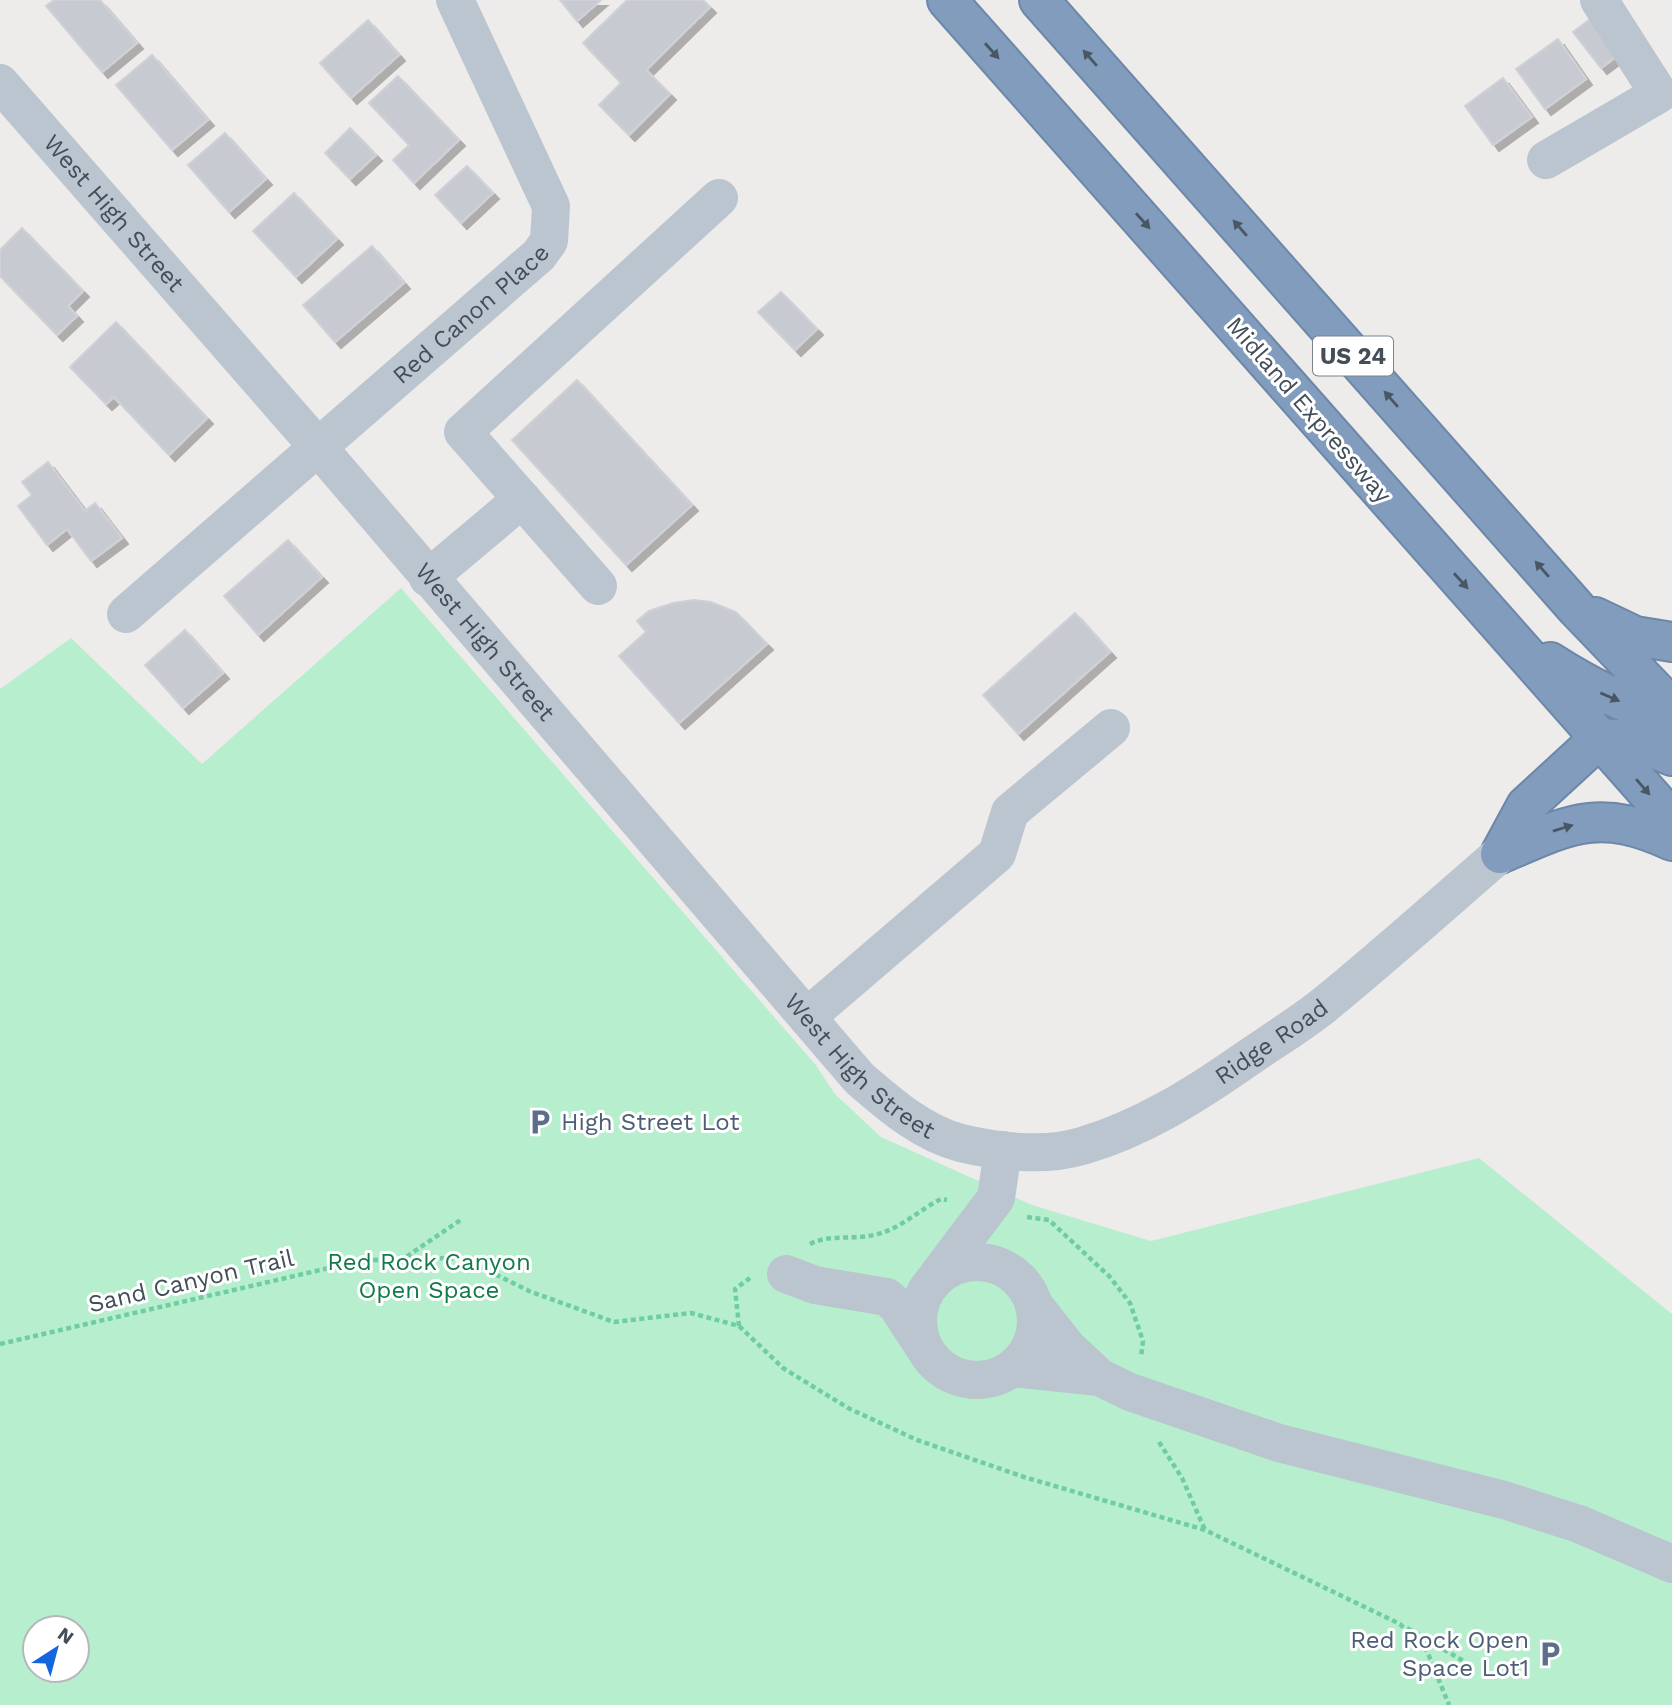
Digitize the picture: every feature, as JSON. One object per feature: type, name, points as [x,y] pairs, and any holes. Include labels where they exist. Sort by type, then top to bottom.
[{"type":"highway","name":"Midland Expressway","points":[[947,0],[1672,820]]},
{"type":"highway","name":"US 24","points":[[1038,0],[1577,609],[1672,708]]},
{"type":"highway","points":[[1577,609],[1635,636],[1672,642]]},
{"type":"highway","points":[[1510,635],[1591,688],[1642,709],[1672,717]]},
{"type":"highway","points":[[1500,854],[1526,806],[1600,738],[1632,740],[1672,756]]},
{"type":"highway","points":[[1500,854],[1563,827],[1607,820],[1652,831],[1672,841]]},
{"type":"street","name":"Red Canon Place","points":[[126,614],[539,255],[549,241],[551,206],[455,0]]},
{"type":"street","points":[[1546,160],[1659,94],[1599,0]]},
{"type":"street","name":"West High Street","points":[[0,83],[317,446],[859,1078],[892,1107],[926,1129],[959,1143],[1003,1150]]},
{"type":"street","points":[[598,586],[463,432],[719,198]]},
{"type":"street","points":[[428,578],[522,499]]},
{"type":"street","points":[[807,1017],[998,854],[1010,812],[1111,728]]},
{"type":"street","name":"Ridge Road","points":[[1003,1150],[1042,1152],[1080,1147],[1119,1132],[1194,1095],[1321,1007],[1500,854]]},
{"type":"street","points":[[1003,1150],[996,1198],[1012,1273]]},
{"type":"street","points":[[926,1352],[918,1328],[920,1303],[931,1284],[996,1198]]},
{"type":"street","points":[[1034,1305],[1034,1338],[1027,1353],[1013,1368],[990,1379],[958,1377],[937,1364],[926,1352],[897,1306],[887,1297],[815,1285],[786,1274],[826,1270],[931,1284],[962,1263],[979,1261],[1000,1266],[1012,1273],[1027,1288],[1034,1305],[1068,1348],[1099,1377],[1130,1392],[1279,1443],[1504,1500],[1579,1524],[1672,1564]]},
{"type":"street","points":[[1013,1368],[1099,1377]]},
{"type":"path","name":"Sand Canyon Trail","points":[[0,1344],[355,1262],[406,1257],[463,1219]]},
{"type":"path","points":[[406,1257],[465,1259],[529,1291],[614,1322],[691,1313],[739,1326],[783,1368],[848,1408],[917,1440],[1024,1477],[1205,1530],[1400,1624],[1472,1666]]},
{"type":"path","points":[[1400,1624],[1427,1651],[1449,1705]]},
{"type":"green space","name":"Red Rock Canyon Open Space","points":[[401,588],[815,1064],[835,1094],[881,1137],[1032,1205],[1151,1241],[1479,1158],[1672,1314],[1672,1705],[0,1705],[0,689],[71,638],[202,764]]},
{"type":"building","points":[[54,0],[100,0],[137,43],[102,72],[46,6]]},
{"type":"building","points":[[560,0],[601,0],[577,21]]},
{"type":"building","points":[[627,0],[703,0],[710,7],[646,70],[670,94],[629,135],[599,105],[621,83],[583,43]]},
{"type":"building","points":[[1605,8],[1633,44],[1601,68],[1573,32]]},
{"type":"building","points":[[368,20],[399,55],[351,98],[320,63]]},
{"type":"building","points":[[1558,39],[1586,79],[1545,109],[1516,69]]},
{"type":"building","points":[[152,55],[208,120],[172,150],[116,85]]},
{"type":"building","points":[[398,76],[459,140],[414,183],[393,160],[409,145],[369,103]]},
{"type":"building","points":[[1503,78],[1532,117],[1493,145],[1465,106]]},
{"type":"building","points":[[350,128],[376,155],[350,179],[325,153]]},
{"type":"building","points":[[225,133],[266,179],[229,212],[188,165]]},
{"type":"building","points":[[467,166],[493,193],[461,223],[435,195]]},
{"type":"building","points":[[294,193],[337,239],[296,277],[253,231]]},
{"type":"building","points":[[22,228],[83,291],[68,306],[77,316],[57,335],[0,276],[0,250]]},
{"type":"building","points":[[372,246],[404,283],[335,342],[303,305]]},
{"type":"building","points":[[781,292],[817,329],[795,350],[758,312]]},
{"type":"building","points":[[116,322],[207,418],[169,455],[114,397],[106,404],[70,367]]},
{"type":"building","points":[[577,380],[692,505],[626,565],[512,440]]},
{"type":"building","points":[[48,462],[85,511],[95,503],[122,538],[91,561],[67,529],[47,545],[18,506],[32,495],[22,482]]},
{"type":"building","points":[[288,540],[322,577],[258,635],[224,596]]},
{"type":"building","points":[[694,600],[711,602],[736,612],[767,644],[679,723],[619,656],[646,632],[637,621],[649,611]]},
{"type":"building","points":[[1075,613],[1110,652],[1018,734],[983,695]]},
{"type":"building","points":[[185,630],[223,673],[183,708],[145,665]]},
{"type":"place","name":"High Street Lot","points":[[540,1122]]},
{"type":"place","name":"Red Rock Open Space Lot1","points":[[1550,1654]]}]
